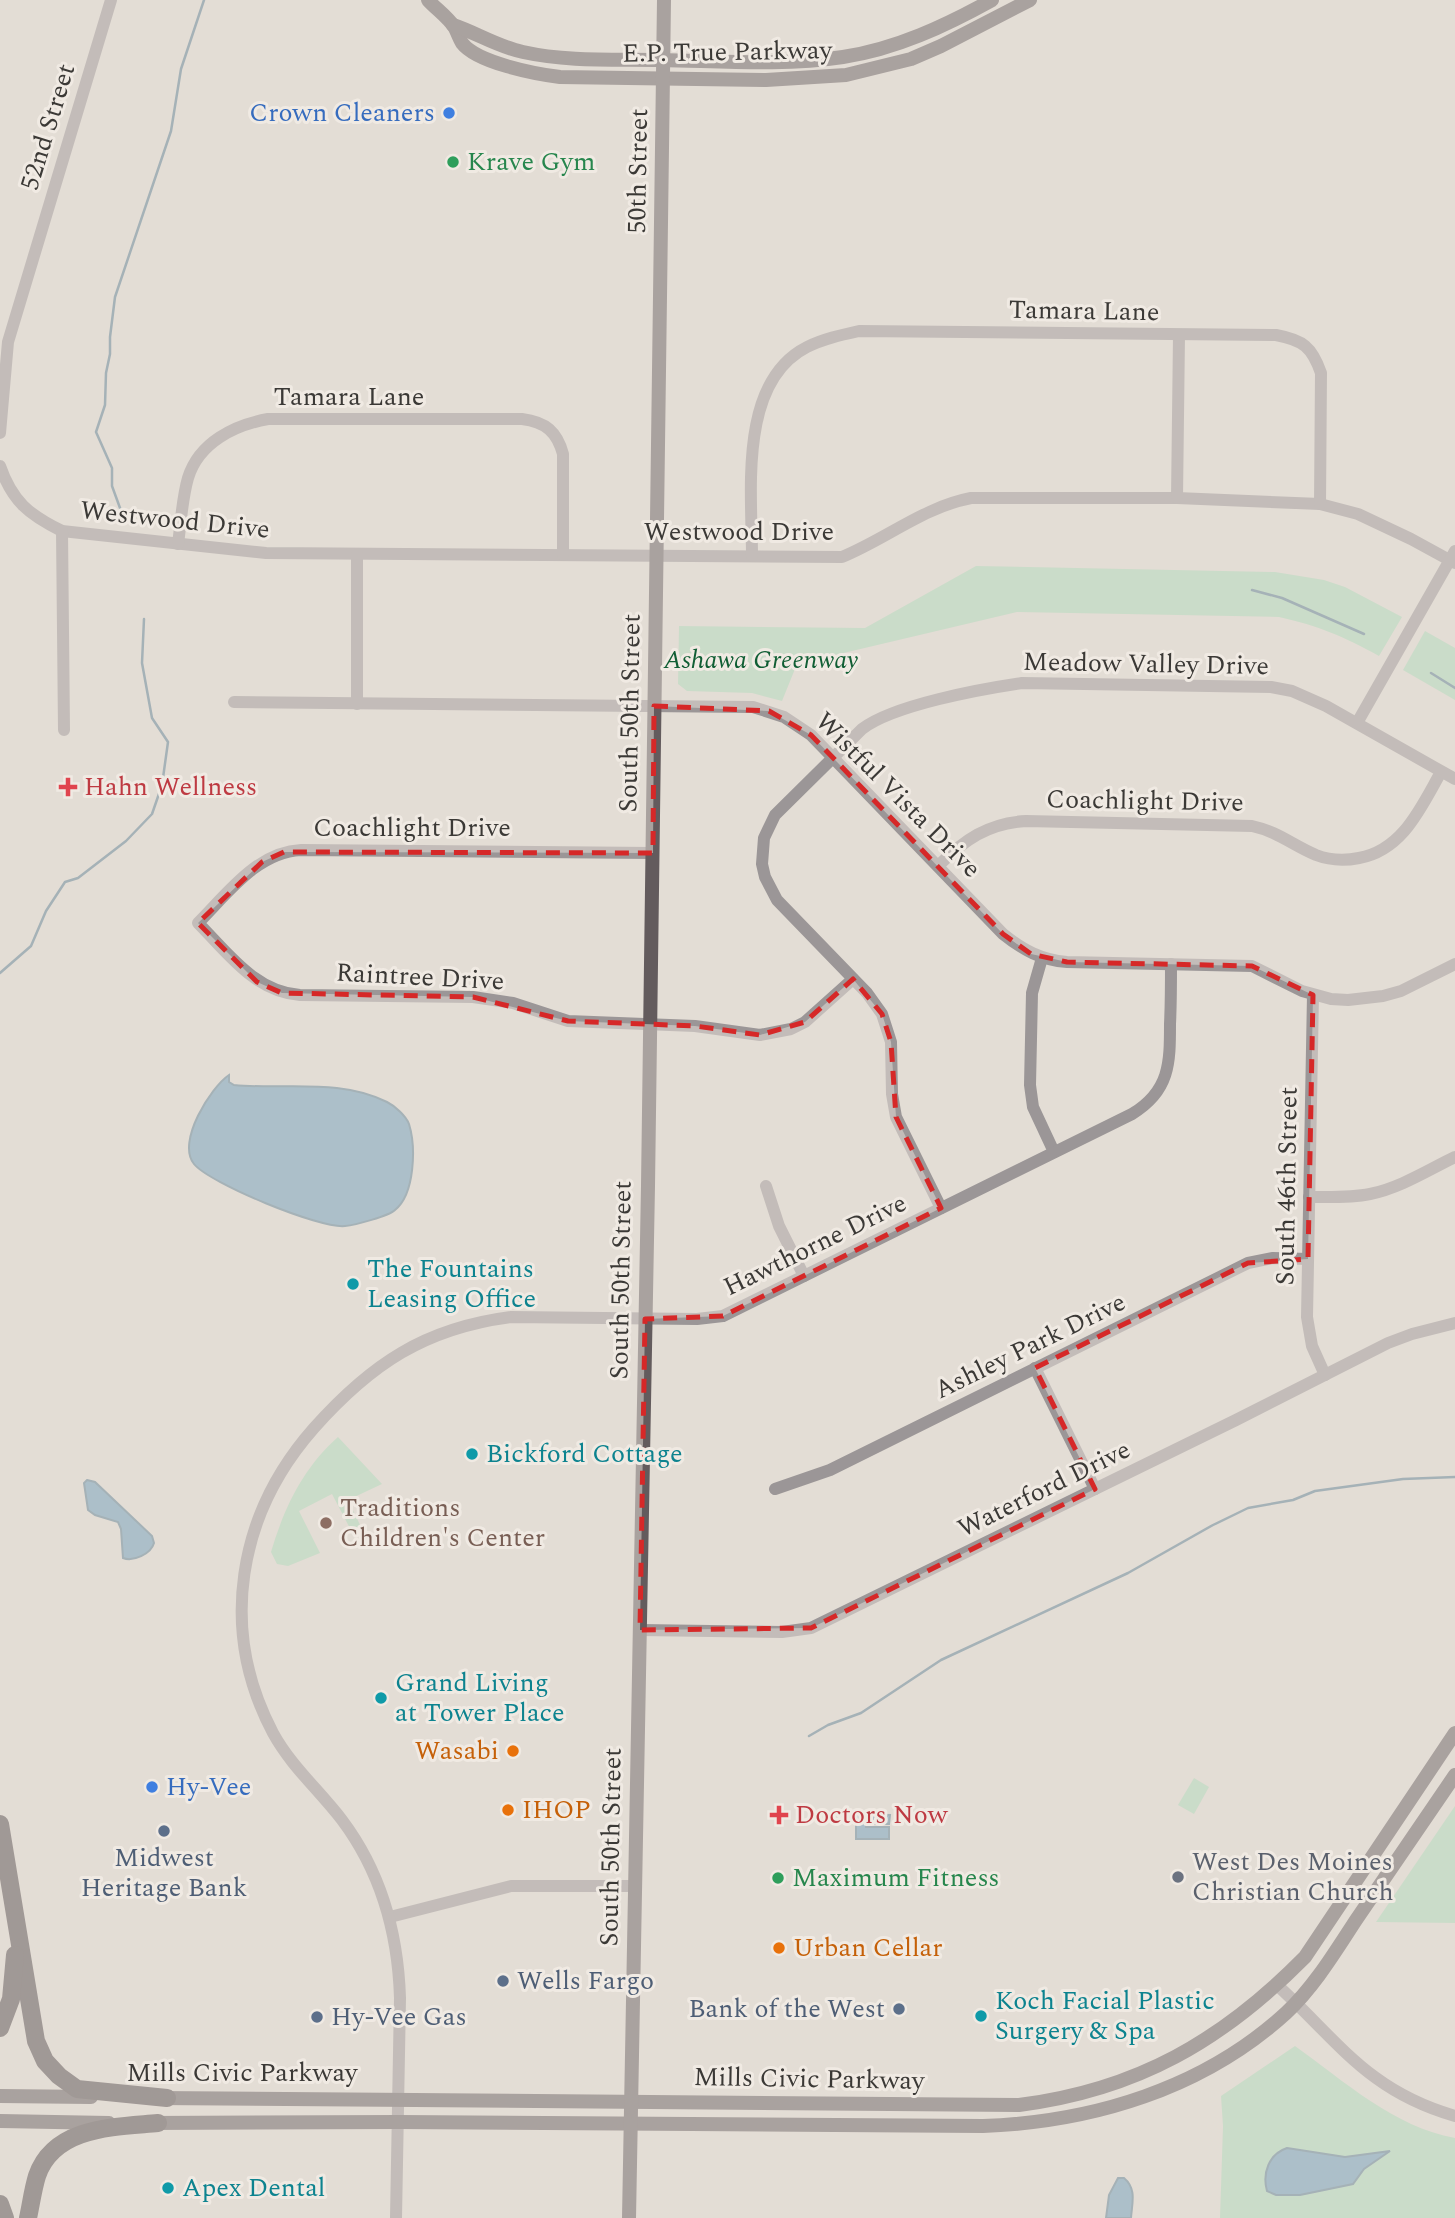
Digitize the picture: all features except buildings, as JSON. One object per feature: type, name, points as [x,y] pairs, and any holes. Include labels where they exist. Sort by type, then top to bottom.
[{"type":"highway","points":[[0,1824],[36,2041],[45,2061],[59,2076],[78,2089],[167,2098]]},
{"type":"highway","points":[[0,2028],[11,1999],[15,1958],[14,1916]]},
{"type":"highway","points":[[28,2218],[38,2174],[48,2156],[62,2144],[97,2128],[158,2123]]},
{"type":"highway","points":[[0,2204],[5,2218]]},
{"type":"main road","name":"E.P. True Parkway","points":[[428,0],[453,25],[463,44],[510,68],[560,77],[766,80],[846,75],[911,59],[971,33],[1030,0]]},
{"type":"main road","name":"50th Street","points":[[660,343],[664,0]]},
{"type":"main road","name":"E.P. True Parkway","points":[[453,25],[520,52],[547,57],[750,62],[811,60],[867,52],[928,32],[992,0]]},
{"type":"main road","name":"South 50th Street","points":[[629,2218],[660,343]]},
{"type":"main road","name":"Mills Civic Parkway","points":[[0,2096],[1019,2105],[1052,2101],[1104,2087],[1191,2050],[1242,2015],[1277,1985],[1305,1957],[1455,1733]]},
{"type":"main road","name":"Mills Civic Parkway","points":[[0,2121],[983,2126],[1015,2125],[1074,2117],[1142,2098],[1203,2070],[1261,2033],[1296,2002],[1319,1976],[1455,1775]]},
{"type":"street","name":"52nd Street","points":[[0,433],[8,342],[111,0]]},
{"type":"street","name":"Tamara Lane","points":[[752,556],[753,438],[758,411],[767,388],[781,368],[804,348],[828,338],[859,331],[1276,335],[1290,338],[1307,347],[1315,356],[1321,373],[1320,504]]},
{"type":"street","points":[[1177,498],[1179,335]]},
{"type":"street","name":"Tamara Lane","points":[[178,544],[189,477],[202,454],[223,434],[249,422],[268,419],[522,419],[536,421],[549,428],[559,440],[562,454],[563,555]]},
{"type":"street","name":"Westwood Drive","points":[[0,466],[10,490],[20,503],[41,521],[62,531],[266,554],[842,557],[925,514],[971,498],[1177,498],[1320,504],[1358,514],[1454,559]]},
{"type":"street","points":[[62,531],[64,730]]},
{"type":"street","points":[[357,555],[357,704]]},
{"type":"street","points":[[1357,723],[1454,559]]},
{"type":"street","name":"Meadow Valley Drive","points":[[942,1208],[896,1117],[888,1028],[874,1001],[777,900],[765,877],[762,864],[764,838],[775,815],[862,729],[884,715],[986,689],[1022,683],[1271,687],[1310,698],[1455,779]]},
{"type":"street","name":"Wistful Vista Drive","points":[[234,702],[736,705],[769,711],[798,725],[1003,934],[1018,946],[1042,958],[1067,962],[1252,966],[1313,995],[1348,1000],[1401,991],[1455,964]]},
{"type":"street","name":"Coachlight Drive","points":[[938,866],[969,838],[983,830],[1026,821],[1252,826],[1282,835],[1321,857],[1341,860],[1363,858],[1400,837],[1414,819],[1441,772]]},
{"type":"street","name":"Coachlight Drive","points":[[198,923],[261,862],[284,852],[653,853]]},
{"type":"street","name":"Raintree Drive","points":[[198,923],[257,982],[282,993],[473,997],[513,1003],[568,1021],[695,1026],[744,1034],[775,1034],[805,1022],[853,979]]},
{"type":"street","points":[[1042,958],[1032,993],[1030,1085],[1033,1107],[1054,1152]]},
{"type":"street","name":"Hawthorne Drive","points":[[396,2218],[399,1970],[390,1917],[381,1890],[358,1843],[295,1766],[274,1734],[254,1687],[243,1639],[243,1582],[246,1560],[256,1521],[286,1462],[339,1400],[373,1371],[398,1353],[438,1334],[462,1326],[511,1317],[696,1319],[723,1316],[1141,1108],[1160,1088],[1169,1064],[1171,964]]},
{"type":"street","name":"South 46th Street","points":[[1313,995],[1308,1331],[1325,1375]]},
{"type":"street","points":[[1309,1197],[1373,1194],[1455,1157]]},
{"type":"street","points":[[766,1186],[779,1226],[804,1276]]},
{"type":"street","name":"Ashley Park Drive","points":[[775,1489],[830,1470],[1248,1263],[1273,1258],[1308,1259]]},
{"type":"street","name":"Waterford Drive","points":[[640,1630],[782,1632],[811,1628],[1325,1375],[1412,1334],[1455,1323]]},
{"type":"street","points":[[1035,1368],[1095,1489]]},
{"type":"street","points":[[390,1917],[511,1886],[635,1886]]},
{"type":"street","points":[[1277,1985],[1339,2048],[1377,2080],[1402,2096],[1455,2116]]},
{"type":"highlighted area","points":[[654,706],[769,711],[811,735],[1003,934],[1031,954],[1067,962],[1252,966],[1313,995],[1308,1259],[1248,1263],[1035,1368],[1095,1489],[811,1628],[640,1630],[645,1319],[723,1316],[941,1208],[896,1117],[891,1042],[882,1014],[853,979],[805,1022],[760,1035],[695,1026],[568,1021],[473,997],[282,993],[257,982],[198,923],[262,862],[284,852],[653,853]]},
{"type":"green space","name":"Ashawa Greenway","points":[[976,566],[1275,572],[1324,580],[1345,587],[1402,617],[1379,656],[1330,632],[1279,617],[1017,612],[797,664],[782,701],[752,693],[687,691],[678,684],[679,626],[865,628]]},
{"type":"green space","points":[[1425,631],[1455,648],[1455,700],[1403,670]]},
{"type":"green space","points":[[338,1437],[382,1484],[348,1500],[363,1531],[354,1536],[332,1494],[299,1511],[320,1553],[288,1566],[277,1564],[271,1552],[289,1504],[305,1475]]},
{"type":"green space","points":[[1194,1778],[1209,1787],[1194,1814],[1178,1805]]},
{"type":"green space","points":[[1455,1806],[1455,1923],[1376,1922]]},
{"type":"green space","points":[[1295,2046],[1390,2113],[1411,2124],[1455,2138],[1455,2218],[1220,2218],[1223,2126],[1221,2096]]},
{"type":"water","points":[[229,1075],[229,1082],[234,1085],[331,1087],[369,1095],[393,1106],[408,1121],[413,1145],[410,1182],[402,1203],[392,1212],[379,1217],[345,1226],[332,1225],[290,1213],[242,1193],[204,1172],[194,1164],[190,1154],[192,1129],[213,1091]]},
{"type":"water","points":[[87,1480],[95,1482],[152,1536],[154,1543],[146,1554],[136,1558],[123,1558],[118,1522],[88,1510],[84,1483]]},
{"type":"water","points":[[856,1814],[890,1815],[889,1824],[866,1824],[866,1827],[889,1827],[889,1839],[856,1839]]},
{"type":"water","points":[[1287,2148],[1345,2157],[1390,2151],[1364,2169],[1353,2184],[1300,2195],[1276,2195],[1267,2191],[1266,2171],[1271,2159]]},
{"type":"water","points":[[1118,2178],[1124,2178],[1131,2187],[1131,2218],[1106,2218],[1109,2195]]},
{"type":"waterway","points":[[120,508],[112,486],[112,468],[96,432],[105,405],[115,297],[171,131],[181,69],[204,0]]},
{"type":"waterway","points":[[1252,590],[1282,598],[1364,634]]},
{"type":"waterway","points":[[0,973],[31,946],[46,911],[65,882],[78,878],[126,841],[152,814],[162,785],[168,742],[152,718],[142,663],[144,619]]},
{"type":"waterway","points":[[1431,673],[1455,688]]},
{"type":"waterway","points":[[809,1736],[828,1725],[861,1713],[941,1660],[1128,1573],[1248,1508],[1293,1500],[1315,1491],[1403,1479],[1455,1477]]},
{"type":"place","name":"Crown Cleaners","points":[[449,113]]},
{"type":"place","name":"Krave Gym","points":[[453,162]]},
{"type":"place","name":"Hahn Wellness","points":[[68,787]]},
{"type":"place","name":"The Fountains Leasing Office","points":[[353,1284]]},
{"type":"place","name":"Bickford Cottage","points":[[472,1454]]},
{"type":"place","name":"Traditions Children's Center","points":[[326,1523]]},
{"type":"place","name":"Grand Living at Tower Place","points":[[381,1698]]},
{"type":"place","name":"Wasabi","points":[[513,1751]]},
{"type":"place","name":"Hy-Vee","points":[[152,1787]]},
{"type":"place","name":"IHOP","points":[[508,1810]]},
{"type":"place","name":"Doctors Now","points":[[779,1815]]},
{"type":"place","name":"Midwest Heritage Bank","points":[[164,1831]]},
{"type":"place","name":"West Des Moines Christian Church","points":[[1178,1877]]},
{"type":"place","name":"Maximum Fitness","points":[[778,1878]]},
{"type":"place","name":"Urban Cellar","points":[[779,1948]]},
{"type":"place","name":"Wells Fargo","points":[[503,1981]]},
{"type":"place","name":"Bank of the West","points":[[899,2009]]},
{"type":"place","name":"Koch Facial Plastic Surgery & Spa","points":[[981,2016]]},
{"type":"place","name":"Hy-Vee Gas","points":[[317,2017]]},
{"type":"place","name":"Apex Dental","points":[[168,2188]]}]
